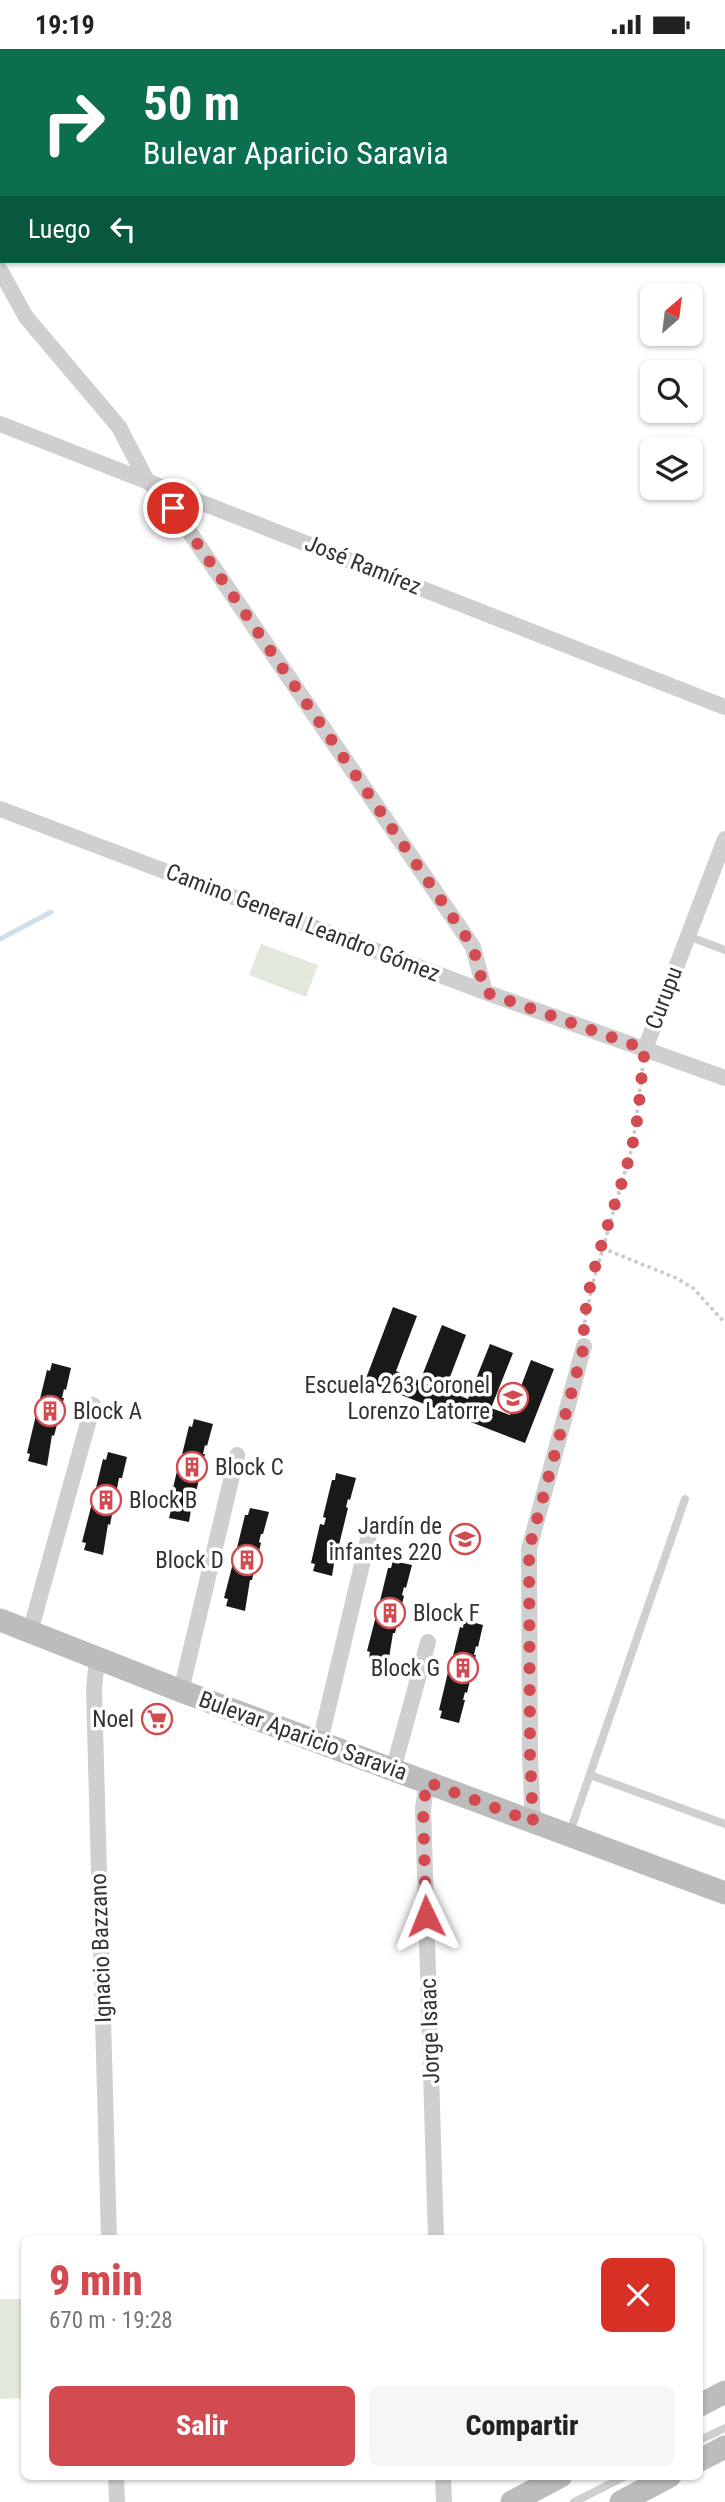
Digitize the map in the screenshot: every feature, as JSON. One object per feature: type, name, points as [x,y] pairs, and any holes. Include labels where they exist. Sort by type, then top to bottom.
[{"type":"street","points":[[0,270],[26,317],[119,427],[146,479],[173,508],[473,947],[485,992]]},
{"type":"street","name":"José Ramírez","points":[[0,424],[725,707]]},
{"type":"street","name":"Camino General Leandro Gómez","points":[[0,809],[485,992],[725,1078]]},
{"type":"street","name":"Curupu","points":[[645,1049],[725,839]]},
{"type":"street","points":[[533,1822],[529,1549],[584,1346]]},
{"type":"street","points":[[30,1632],[93,1405]]},
{"type":"street","points":[[181,1691],[237,1455]]},
{"type":"street","points":[[320,1742],[369,1535]]},
{"type":"street","name":"Bulevar Aparicio Saravia","points":[[0,1620],[181,1691],[725,1893]]},
{"type":"street","points":[[393,1770],[428,1642]]},
{"type":"street","name":"Ignacio Bazzano","points":[[97,1658],[94,1690],[109,2235]]},
{"type":"street","name":"Jorge Isaac","points":[[427,1782],[423,1808],[436,2235]]},
{"type":"street","points":[[703,2403],[725,2392]]},
{"type":"street","points":[[703,2458],[725,2447]]},
{"type":"street","points":[[116,2480],[117,2502]]},
{"type":"street","points":[[443,2480],[444,2502]]},
{"type":"street","points":[[512,2502],[553,2480]]},
{"type":"street","points":[[621,2502],[662,2480]]},
{"type":"lane","points":[[688,936],[725,950]]},
{"type":"lane","points":[[569,1835],[685,1499]]},
{"type":"lane","points":[[590,1775],[725,1824]]},
{"type":"lane","points":[[703,2439],[725,2428]]},
{"type":"lane","points":[[574,2502],[618,2480]]},
{"type":"path","name":"Curupu","points":[[584,1346],[583,1324],[633,1144],[645,1049]]},
{"type":"path","points":[[602,1248],[676,1278],[693,1288],[725,1323]]},
{"type":"shaded area","points":[[261,944],[318,965],[306,997],[249,975]]},
{"type":"shaded area","points":[[0,2299],[21,2299],[21,2398],[0,2399]]},
{"type":"building","points":[[393,1307],[417,1316],[396,1371],[420,1381],[442,1325],[466,1335],[445,1390],[468,1399],[490,1344],[513,1353],[491,1408],[510,1415],[531,1360],[554,1369],[525,1443],[365,1381]]},
{"type":"building","name":"Block A","points":[[52,1363],[71,1368],[54,1436],[52,1435],[47,1466],[28,1461],[30,1454],[27,1453],[36,1415],[39,1415],[41,1408],[38,1407],[47,1370],[50,1371]]},
{"type":"building","name":"Block C","points":[[194,1419],[213,1424],[207,1446],[205,1445],[189,1522],[169,1518],[171,1510],[168,1509],[177,1471],[181,1472],[183,1464],[180,1463],[189,1426],[192,1427]]},
{"type":"building","name":"Block B","points":[[108,1452],[127,1457],[122,1478],[119,1478],[103,1555],[84,1550],[86,1543],[82,1542],[92,1503],[95,1504],[97,1497],[94,1496],[103,1459],[106,1460]]},
{"type":"building","points":[[336,1473],[356,1478],[346,1507],[348,1508],[337,1545],[332,1576],[313,1571],[315,1564],[311,1563],[320,1524],[324,1525],[326,1518],[323,1517]]},
{"type":"building","name":"Block D","points":[[250,1508],[269,1512],[259,1542],[261,1543],[250,1580],[245,1611],[226,1606],[228,1599],[224,1598],[234,1559],[237,1560],[239,1552],[236,1552],[245,1515],[248,1515]]},
{"type":"building","name":"Block F","points":[[393,1561],[412,1565],[402,1595],[404,1596],[393,1633],[388,1664],[369,1659],[370,1652],[367,1651],[377,1612],[380,1613],[382,1606],[379,1605],[388,1568],[391,1568]]},
{"type":"building","name":"Block G","points":[[464,1620],[483,1625],[459,1723],[440,1718],[442,1711],[439,1710],[448,1672],[452,1673],[451,1664]]},
{"type":"waterway","points":[[0,939],[51,912]]},
{"type":"place","name":"Escuela 263 Coronel Lorenzo Latorre","points":[[513,1398]]},
{"type":"place","name":"Block A","points":[[50,1411]]},
{"type":"place","name":"Block C","points":[[192,1467]]},
{"type":"place","name":"Block B","points":[[106,1500]]},
{"type":"place","name":"Jardín de infantes 220","points":[[465,1539]]},
{"type":"place","name":"Block D","points":[[247,1560]]},
{"type":"place","name":"Block F","points":[[390,1613]]},
{"type":"place","name":"Block G","points":[[463,1668]]},
{"type":"place","name":"Noel","points":[[157,1719]]},
{"type":"route","points":[[173,508],[473,947],[485,992],[645,1049],[633,1144],[592,1286],[583,1324],[584,1346],[529,1549],[533,1822],[427,1782],[423,1808],[426,1916]]}]
